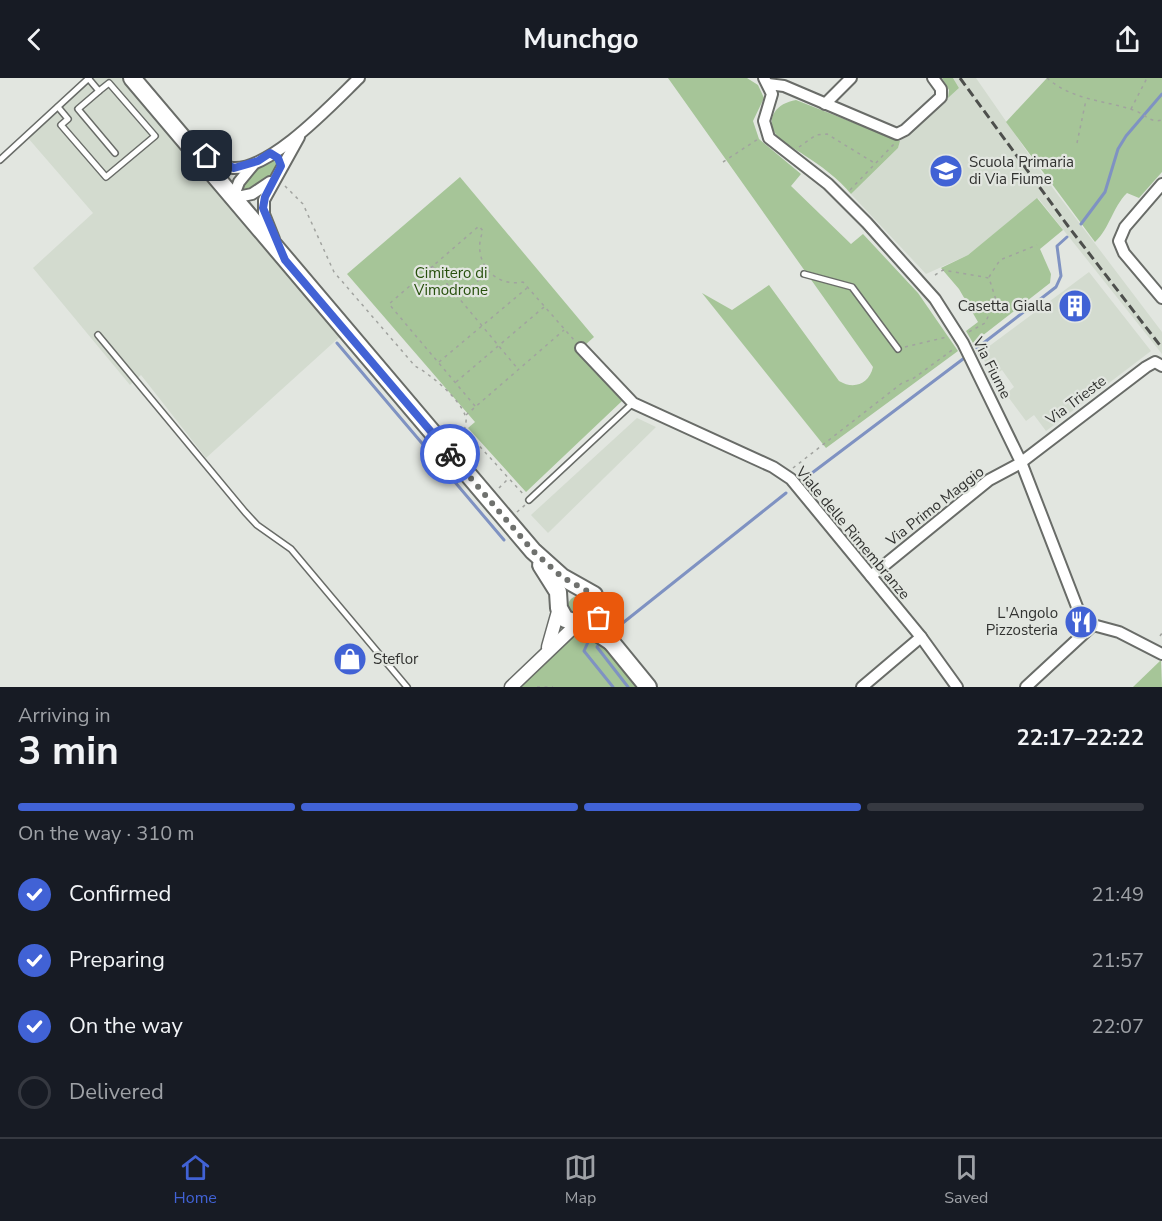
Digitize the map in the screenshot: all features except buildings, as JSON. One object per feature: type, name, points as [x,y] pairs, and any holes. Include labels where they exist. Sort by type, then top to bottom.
[{"type":"main road","points":[[132,78],[533,551],[558,592],[565,619],[612,643]]},
{"type":"main road","points":[[533,551],[577,587],[594,595],[612,643],[648,687]]},
{"type":"main road","points":[[560,605],[566,592],[577,587]]},
{"type":"main road","points":[[579,625],[593,618],[597,607]]},
{"type":"street","points":[[233,198],[241,179],[258,161],[301,134],[359,78]]},
{"type":"street","points":[[825,104],[851,78]]},
{"type":"street","points":[[766,81],[784,86],[897,134],[905,130],[941,97],[941,89],[933,78]]},
{"type":"street","points":[[766,81],[772,96],[764,117],[766,134]]},
{"type":"street","points":[[179,134],[207,156],[227,167],[238,168],[258,161]]},
{"type":"street","points":[[285,260],[263,211],[264,200],[301,134]]},
{"type":"street","name":"Via Fiume","points":[[766,134],[774,144],[842,197],[935,299],[969,353],[1021,462],[1071,598],[1082,615],[1093,625]]},
{"type":"street","points":[[233,198],[256,192],[277,174],[278,158],[270,153]]},
{"type":"street","points":[[1162,184],[1125,226],[1119,238],[1124,253],[1162,298]]},
{"type":"street","name":"Viale delle Rimembranze","points":[[581,348],[633,403],[785,474],[921,637],[957,687]]},
{"type":"street","name":"Via Trieste","points":[[1021,462],[1150,364],[1155,362],[1162,366]]},
{"type":"street","name":"Via Primo Maggio","points":[[871,576],[989,480],[1021,462]]},
{"type":"street","points":[[547,652],[560,605]]},
{"type":"street","points":[[512,687],[547,652],[579,625]]},
{"type":"street","points":[[1026,687],[1093,625],[1119,632],[1162,654]]},
{"type":"street","points":[[862,687],[921,637]]},
{"type":"lane","points":[[0,160],[88,78],[99,91]]},
{"type":"lane","points":[[109,83],[155,136],[106,177],[61,125],[99,91],[109,83]]},
{"type":"lane","points":[[58,106],[68,119]]},
{"type":"lane","points":[[78,109],[115,153]]},
{"type":"lane","points":[[804,274],[852,287],[898,349]]},
{"type":"lane","points":[[98,335],[245,512],[257,525],[291,549],[406,687]]},
{"type":"lane","points":[[529,500],[633,403]]},
{"type":"path","points":[[1047,78],[1086,100],[1131,109],[1152,121],[1162,120]]},
{"type":"path","points":[[1131,109],[1147,78]]},
{"type":"path","points":[[1077,143],[1086,100]]},
{"type":"path","points":[[723,162],[766,134]]},
{"type":"path","points":[[796,147],[803,147],[816,135],[827,134],[876,164]]},
{"type":"path","points":[[842,197],[893,147],[897,134]]},
{"type":"path","points":[[277,174],[303,204],[334,272],[415,366],[432,375],[466,415]]},
{"type":"path","points":[[475,406],[389,304],[479,226],[483,231],[479,241],[479,253],[488,271],[505,283],[524,282],[581,348]]},
{"type":"path","points":[[785,474],[902,383],[914,378],[959,346],[964,356],[975,349],[967,334],[985,323],[996,300],[989,278],[1000,260],[1037,245]]},
{"type":"path","points":[[432,266],[518,369]]},
{"type":"path","points":[[935,275],[943,270],[989,278]]},
{"type":"path","points":[[458,297],[488,271]]},
{"type":"path","points":[[439,363],[528,287]]},
{"type":"path","points":[[455,383],[545,307]]},
{"type":"path","points":[[529,500],[473,439],[470,441],[464,434],[466,415],[564,329]]},
{"type":"path","points":[[898,349],[953,336]]},
{"type":"path","points":[[488,498],[509,478]]},
{"type":"path","points":[[537,687],[553,687]]},
{"type":"shaded area","points":[[93,78],[128,78],[344,333],[206,458],[141,375],[130,385],[33,268],[93,213],[28,138]]},
{"type":"shaded area","name":"Scuola Primaria di Via Fiume","points":[[953,78],[976,78],[1046,179],[1162,332],[1162,354],[1038,198],[968,255],[926,274],[851,194],[898,148],[900,141],[959,88]]},
{"type":"shaded area","points":[[1089,272],[1151,351],[1046,431],[1034,415],[1026,421],[1006,394],[1014,387],[1002,370],[993,376],[980,353]]},
{"type":"shaded area","points":[[637,418],[656,427],[548,533],[531,515]]},
{"type":"green space","points":[[668,78],[747,78],[758,85],[764,98],[753,121],[759,139],[801,174],[791,186],[851,244],[863,234],[918,293],[958,351],[826,448],[702,293],[732,310],[769,285],[839,381],[850,385],[860,384],[868,378],[873,367]]},
{"type":"green space","points":[[942,78],[953,78],[959,88],[948,98],[949,90]]},
{"type":"green space","points":[[1047,78],[1162,78],[1162,172],[1139,198],[1127,193],[1095,242],[1006,122]]},
{"type":"green space","points":[[796,100],[900,141],[898,148],[851,194],[829,173],[777,136],[772,123],[774,112],[783,104]]},
{"type":"green space","points":[[276,158],[279,166],[266,183],[244,192],[241,186],[252,168]]},
{"type":"green space","name":"Cimitero di Vimodrone","points":[[460,177],[594,337],[577,352],[622,401],[526,492],[468,428],[475,422],[347,274]]},
{"type":"green space","points":[[1037,198],[1063,230],[1040,249],[1051,274],[1050,283],[973,343],[966,331],[978,322],[959,289],[941,268],[968,255]]},
{"type":"green space","points":[[578,596],[585,599],[588,606],[585,613],[578,616],[571,613],[568,606],[571,599]]},
{"type":"green space","points":[[575,632],[584,633],[602,644],[637,687],[518,687]]},
{"type":"green space","points":[[1161,660],[1162,687],[1133,687]]},
{"type":"waterway","points":[[1081,224],[1105,192],[1118,149],[1126,136],[1162,94]]},
{"type":"waterway","points":[[977,348],[1056,287],[1061,276],[1057,246],[1067,237]]},
{"type":"waterway","points":[[337,343],[504,540]]},
{"type":"waterway","points":[[804,479],[963,359]]},
{"type":"waterway","points":[[619,626],[786,493]]},
{"type":"waterway","points":[[589,640],[584,651],[613,687]]},
{"type":"waterway","points":[[600,642],[597,647],[628,687]]},
{"type":"railway","points":[[960,78],[1068,226],[1162,348]]},
{"type":"way so far","points":[[450,454],[533,551],[562,577],[594,595],[599,618]]},
{"type":"place","name":"Scuola Primaria di Via Fiume","points":[[946,171]]},
{"type":"place","name":"Casetta Gialla","points":[[1075,306]]},
{"type":"place","name":"L'Angolo Pizzosteria","points":[[1081,622]]},
{"type":"place","name":"Steflor","points":[[350,659]]},
{"type":"route","points":[[207,156],[220,164],[234,168],[258,161],[270,153],[280,160],[281,166],[265,197],[263,211],[285,260],[450,454]]}]
